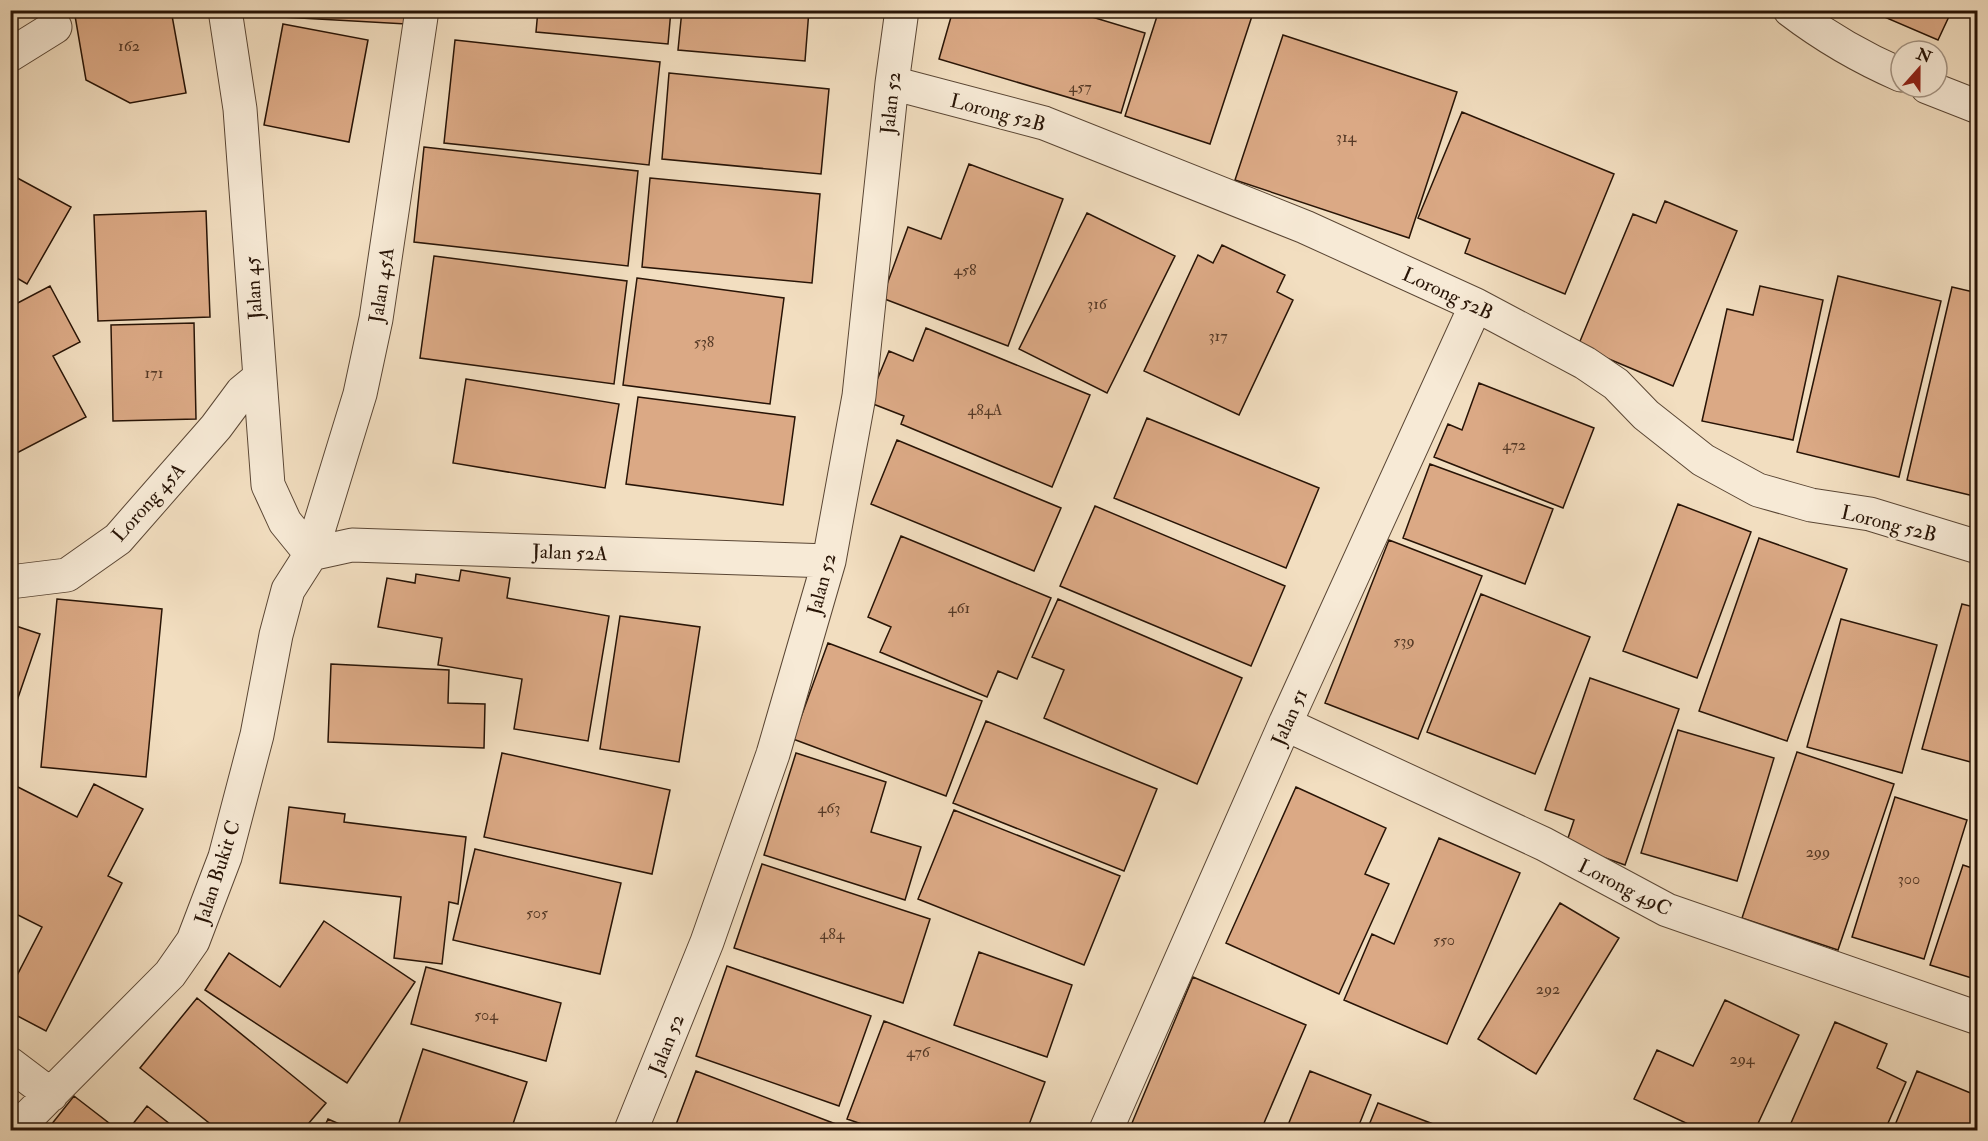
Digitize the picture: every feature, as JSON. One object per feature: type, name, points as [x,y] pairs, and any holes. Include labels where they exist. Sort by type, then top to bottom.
[{"type":"street","name":"Jalan 45","points":[[225,10],[240,108],[268,486],[285,522],[311,554]]},
{"type":"street","name":"Jalan 45A","points":[[311,554],[360,394],[376,319],[422,10]]},
{"type":"street","name":"Jalan 52","points":[[631,1131],[707,942],[773,754],[829,561],[859,396],[892,83],[902,10]]},
{"type":"street","points":[[1790,10],[1811,26],[1889,70]]},
{"type":"street","points":[[10,55],[55,27]]},
{"type":"street","name":"Lorong 52B","points":[[892,83],[1044,123],[1305,227],[1476,305],[1585,363],[1616,384],[1646,415],[1703,460],[1758,490],[1811,505],[1870,514],[1977,547]]},
{"type":"street","points":[[1949,96],[1977,107]]},
{"type":"street","name":"Jalan 51","points":[[1106,1131],[1285,724],[1476,305]]},
{"type":"street","name":"Lorong 45A","points":[[10,582],[67,575],[118,539],[216,427],[242,392],[259,378]]},
{"type":"street","name":"Jalan 52A","points":[[311,554],[352,545],[829,561]]},
{"type":"street","name":"Jalan Bukit C","points":[[15,1131],[170,974],[193,941],[228,846],[257,735],[276,635],[288,590],[311,554]]},
{"type":"street","name":"Lorong 49C","points":[[1285,724],[1544,844],[1666,910],[1977,1018]]},
{"type":"street","points":[[10,1064],[51,1095]]},
{"type":"building","points":[[74,10],[171,10],[186,93],[130,103],[86,80]]},
{"type":"building","points":[[265,10],[406,10],[406,24],[265,16]]},
{"type":"building","points":[[538,10],[671,10],[668,44],[536,32]]},
{"type":"building","points":[[682,10],[809,10],[805,61],[678,50]]},
{"type":"building","points":[[953,10],[1069,10],[1145,33],[1121,113],[939,59]]},
{"type":"building","points":[[1159,10],[1254,10],[1210,144],[1125,116]]},
{"type":"building","points":[[1886,10],[1952,10],[1938,39],[1882,16]]},
{"type":"building","points":[[283,24],[368,40],[349,142],[264,125]]},
{"type":"building","points":[[1283,35],[1457,92],[1409,238],[1235,180]]},
{"type":"building","points":[[455,40],[660,62],[649,165],[444,143]]},
{"type":"building","points":[[669,73],[829,89],[821,174],[662,159]]},
{"type":"building","points":[[1462,112],[1614,174],[1565,294],[1465,253],[1470,239],[1418,218]]},
{"type":"building","points":[[424,147],[638,171],[628,266],[414,242]]},
{"type":"building","points":[[969,164],[1063,199],[1008,346],[882,298],[908,227],[941,239]]},
{"type":"building","points":[[10,174],[71,207],[27,284],[10,274]]},
{"type":"building","points":[[650,178],[820,194],[812,283],[642,267]]},
{"type":"building","points":[[1665,201],[1737,231],[1673,386],[1578,346],[1633,214],[1656,223]]},
{"type":"building","points":[[206,211],[210,317],[98,321],[94,215]]},
{"type":"building","points":[[1087,213],[1175,256],[1107,393],[1019,349]]},
{"type":"building","points":[[1222,245],[1285,275],[1277,292],[1293,300],[1239,415],[1144,371],[1198,255],[1213,263]]},
{"type":"building","points":[[434,256],[627,281],[614,384],[420,358]]},
{"type":"building","points":[[1838,276],[1941,301],[1899,477],[1797,452]]},
{"type":"building","points":[[637,278],[784,298],[770,404],[623,385]]},
{"type":"building","points":[[50,286],[80,342],[53,356],[86,417],[13,455],[10,451],[10,307]]},
{"type":"building","points":[[1760,286],[1823,300],[1793,440],[1702,421],[1727,309],[1753,315]]},
{"type":"building","points":[[1952,287],[1978,293],[1978,497],[1907,480]]},
{"type":"building","points":[[194,323],[196,419],[113,421],[111,325]]},
{"type":"building","points":[[926,328],[1090,395],[1052,487],[901,424],[904,416],[868,402],[889,351],[913,361]]},
{"type":"building","points":[[466,379],[619,404],[605,488],[453,463]]},
{"type":"building","points":[[1479,383],[1594,428],[1563,508],[1434,457],[1448,424],[1462,430]]},
{"type":"building","points":[[638,397],[795,417],[783,505],[626,484]]},
{"type":"building","points":[[1147,418],[1319,488],[1286,568],[1114,498]]},
{"type":"building","points":[[897,440],[1061,508],[1034,571],[871,504]]},
{"type":"building","points":[[1430,464],[1553,509],[1525,584],[1403,538]]},
{"type":"building","points":[[1678,504],[1751,532],[1697,678],[1623,651]]},
{"type":"building","points":[[1095,506],[1285,586],[1251,666],[1060,586]]},
{"type":"building","points":[[901,536],[1051,598],[1017,679],[998,671],[987,697],[880,652],[891,627],[868,617]]},
{"type":"building","points":[[1759,538],[1847,569],[1787,741],[1699,711]]},
{"type":"building","points":[[1389,540],[1482,576],[1418,739],[1325,703]]},
{"type":"building","points":[[461,570],[510,578],[507,598],[609,616],[588,741],[514,729],[522,679],[438,665],[442,638],[378,627],[387,578],[415,583],[416,574],[459,581]]},
{"type":"building","points":[[1481,594],[1590,637],[1535,774],[1427,732]]},
{"type":"building","points":[[57,599],[162,609],[146,777],[41,767]]},
{"type":"building","points":[[1058,599],[1242,678],[1197,784],[1044,718],[1064,670],[1032,657]]},
{"type":"building","points":[[1962,604],[1978,608],[1978,764],[1922,749]]},
{"type":"building","points":[[620,616],[700,627],[679,762],[600,749]]},
{"type":"building","points":[[1841,619],[1937,645],[1902,773],[1807,747]]},
{"type":"building","points":[[10,624],[40,634],[10,721]]},
{"type":"building","points":[[828,643],[982,701],[946,796],[793,739]]},
{"type":"building","points":[[331,664],[449,670],[448,703],[485,704],[484,748],[328,742]]},
{"type":"building","points":[[1590,678],[1679,709],[1625,865],[1566,844],[1574,820],[1545,810]]},
{"type":"building","points":[[986,721],[1157,789],[1124,871],[953,803]]},
{"type":"building","points":[[1678,730],[1774,758],[1737,881],[1641,853]]},
{"type":"building","points":[[1797,752],[1894,784],[1838,950],[1742,918]]},
{"type":"building","points":[[502,753],[670,790],[652,874],[484,837]]},
{"type":"building","points":[[796,753],[886,782],[871,832],[921,847],[905,900],[764,855]]},
{"type":"building","points":[[10,783],[77,817],[94,784],[143,809],[108,876],[122,883],[46,1031],[10,1012],[10,989],[42,927],[10,911]]},
{"type":"building","points":[[1296,787],[1386,828],[1365,874],[1389,884],[1339,994],[1226,943]]},
{"type":"building","points":[[1895,797],[1967,820],[1924,959],[1852,937]]},
{"type":"building","points":[[289,807],[345,814],[344,822],[466,837],[458,904],[449,902],[442,964],[394,958],[401,897],[280,883]]},
{"type":"building","points":[[954,810],[1120,876],[1084,965],[918,899]]},
{"type":"building","points":[[1439,838],[1520,873],[1447,1044],[1344,1000],[1372,934],[1394,944]]},
{"type":"building","points":[[475,849],[621,883],[600,974],[453,940]]},
{"type":"building","points":[[762,864],[930,919],[903,1003],[734,948]]},
{"type":"building","points":[[1963,865],[1978,870],[1978,980],[1930,965]]},
{"type":"building","points":[[1560,903],[1619,938],[1536,1074],[1478,1039]]},
{"type":"building","points":[[324,921],[415,982],[347,1083],[205,990],[229,953],[280,987]]},
{"type":"building","points":[[979,952],[1072,985],[1047,1057],[954,1025]]},
{"type":"building","points":[[727,966],[871,1016],[839,1106],[696,1056]]},
{"type":"building","points":[[426,967],[561,1003],[546,1061],[411,1024]]},
{"type":"building","points":[[1193,977],[1306,1025],[1261,1130],[1150,1130],[1132,1123]]},
{"type":"building","points":[[197,998],[326,1103],[303,1130],[218,1130],[140,1068]]},
{"type":"building","points":[[1725,1000],[1799,1035],[1755,1130],[1701,1130],[1634,1099],[1657,1050],[1693,1066]]},
{"type":"building","points":[[884,1021],[1045,1082],[1027,1130],[879,1130],[847,1119]]},
{"type":"building","points":[[1835,1022],[1887,1044],[1877,1068],[1906,1082],[1885,1130],[1788,1130]]},
{"type":"building","points":[[423,1049],[527,1082],[511,1130],[412,1130],[398,1126]]},
{"type":"building","points":[[696,1071],[841,1126],[839,1130],[674,1130]]},
{"type":"building","points":[[1310,1071],[1371,1095],[1357,1130],[1286,1130]]},
{"type":"building","points":[[1917,1071],[1978,1096],[1978,1116],[1971,1130],[1893,1130]]},
{"type":"building","points":[[74,1096],[118,1130],[47,1130]]},
{"type":"building","points":[[1378,1103],[1449,1130],[1367,1130]]},
{"type":"building","points":[[147,1106],[175,1128],[174,1130],[128,1130]]},
{"type":"building","points":[[328,1119],[353,1130],[323,1130]]}]
